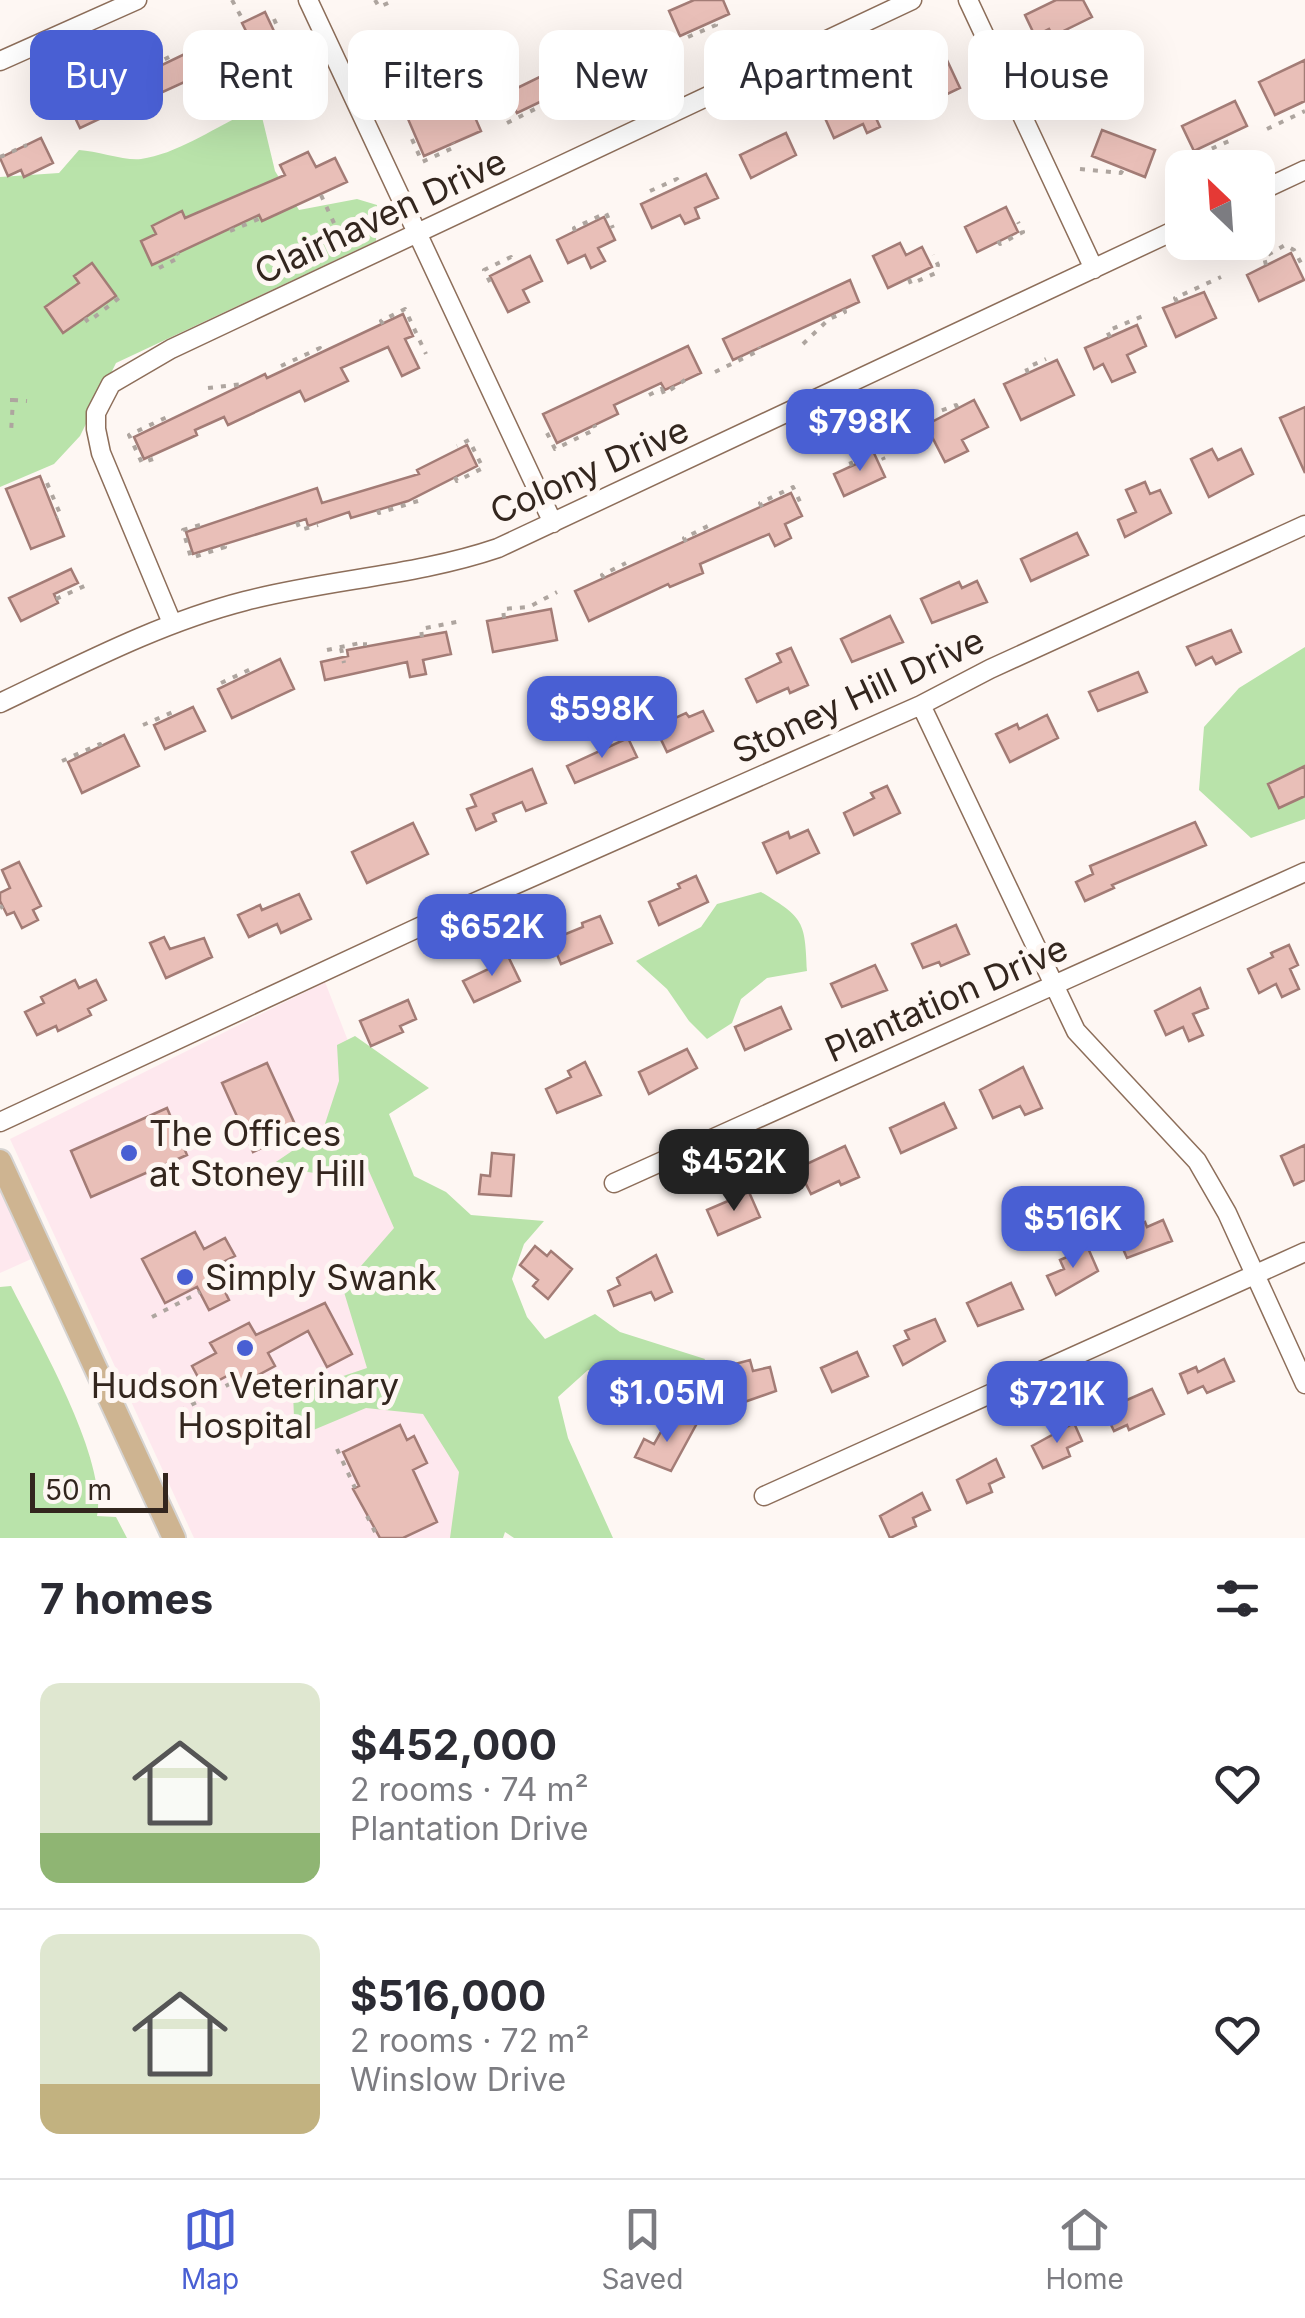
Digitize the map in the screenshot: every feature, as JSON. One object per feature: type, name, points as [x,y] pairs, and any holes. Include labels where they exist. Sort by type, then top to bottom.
[{"type":"main road","points":[[0,1160],[174,1538]]},
{"type":"street","points":[[0,61],[137,0]]},
{"type":"street","points":[[308,0],[553,523]]},
{"type":"street","name":"Clairhaven Drive","points":[[172,623],[101,453],[96,413],[104,393],[124,374],[912,0]]},
{"type":"street","points":[[968,0],[1094,269]]},
{"type":"street","points":[[1275,184],[1305,170]]},
{"type":"street","name":"Colony Drive","points":[[0,703],[172,623],[282,592],[380,578],[470,558],[553,523],[1165,235]]},
{"type":"street","name":"Stoney Hill Drive","points":[[0,1122],[426,924],[921,705],[990,669],[1305,525]]},
{"type":"street","points":[[921,705],[1052,986],[1085,1042],[1170,1127],[1197,1160],[1226,1213],[1305,1384]]},
{"type":"street","name":"Plantation Drive","points":[[614,1183],[1305,872]]},
{"type":"street","points":[[764,1496],[1305,1252]]},
{"type":"path","points":[[232,0],[244,22]]},
{"type":"path","points":[[375,0],[379,8],[395,0]]},
{"type":"path","points":[[274,19],[279,30]]},
{"type":"path","points":[[688,37],[716,24],[714,21]]},
{"type":"path","points":[[163,60],[171,56],[173,60]]},
{"type":"path","points":[[507,122],[539,107]]},
{"type":"path","points":[[1267,129],[1305,111]]},
{"type":"path","points":[[1209,150],[1228,141],[1226,136]]},
{"type":"path","points":[[412,139],[422,162],[455,147],[454,143]]},
{"type":"path","points":[[0,156],[27,145]]},
{"type":"path","points":[[1080,169],[1121,173],[1124,168]]},
{"type":"path","points":[[650,191],[677,179],[680,186]]},
{"type":"path","points":[[321,195],[352,264]]},
{"type":"path","points":[[575,231],[574,228],[606,213],[613,228]]},
{"type":"path","points":[[230,231],[261,218]]},
{"type":"path","points":[[998,242],[1024,232],[1018,222]]},
{"type":"path","points":[[1266,265],[1264,258],[1268,253],[1286,245],[1301,263]]},
{"type":"path","points":[[159,268],[180,257],[178,253]]},
{"type":"path","points":[[908,278],[911,284],[936,273],[938,265],[933,254]]},
{"type":"path","points":[[490,282],[484,270],[511,257],[514,264]]},
{"type":"path","points":[[1177,302],[1175,298],[1221,277]]},
{"type":"path","points":[[84,318],[88,322],[123,295]]},
{"type":"path","points":[[803,344],[829,319],[846,312],[844,309]]},
{"type":"path","points":[[383,324],[382,321],[405,310],[426,354]]},
{"type":"path","points":[[1110,337],[1107,331],[1143,316]]},
{"type":"path","points":[[281,366],[320,348],[322,352]]},
{"type":"path","points":[[715,372],[759,348]]},
{"type":"path","points":[[1028,373],[1026,368],[1046,359]]},
{"type":"path","points":[[650,395],[659,389],[664,394],[685,380]]},
{"type":"path","points":[[208,388],[243,384]]},
{"type":"path","points":[[10,433],[11,400],[27,401]]},
{"type":"path","points":[[903,411],[940,411],[956,405],[958,409]]},
{"type":"path","points":[[153,459],[142,464],[129,435],[168,417],[169,420]]},
{"type":"path","points":[[547,433],[555,449],[596,429],[594,425]]},
{"type":"path","points":[[455,478],[457,481],[483,468],[469,440],[457,446]]},
{"type":"path","points":[[852,466],[849,458],[878,446],[884,460]]},
{"type":"path","points":[[47,483],[61,516],[57,518]]},
{"type":"path","points":[[762,507],[760,503],[793,487],[803,508]]},
{"type":"path","points":[[378,510],[379,513],[418,501]]},
{"type":"path","points":[[297,522],[300,530],[318,525]]},
{"type":"path","points":[[686,542],[684,538],[714,523]]},
{"type":"path","points":[[200,525],[182,530],[191,558],[224,548],[224,544]]},
{"type":"path","points":[[604,578],[602,574],[626,563]]},
{"type":"path","points":[[56,598],[92,583]]},
{"type":"path","points":[[504,618],[503,609],[529,607],[557,592]]},
{"type":"path","points":[[422,637],[421,629],[461,621]]},
{"type":"path","points":[[327,650],[364,642],[366,646]]},
{"type":"path","points":[[341,647],[344,663]]},
{"type":"path","points":[[221,684],[252,669],[253,672]]},
{"type":"path","points":[[143,725],[173,712],[175,715]]},
{"type":"path","points":[[62,761],[101,746]]},
{"type":"path","points":[[152,1317],[200,1292]]},
{"type":"path","points":[[180,1411],[235,1382]]},
{"type":"path","points":[[337,1449],[355,1488]]},
{"type":"path","points":[[368,1516],[378,1538]]},
{"type":"shaded area","points":[[325,982],[429,1248],[492,1538],[194,1538],[10,1139]]},
{"type":"shaded area","points":[[0,1178],[38,1256],[0,1273]]},
{"type":"green space","points":[[232,120],[263,120],[275,171],[299,210],[357,199],[377,205],[376,241],[116,363],[80,436],[54,464],[0,487],[0,177],[59,173],[79,150],[134,159],[180,147]]},
{"type":"green space","points":[[1305,647],[1305,819],[1251,838],[1199,790],[1204,727],[1239,688]]},
{"type":"green space","points":[[761,892],[799,922],[807,971],[767,978],[741,999],[732,1023],[707,1039],[667,989],[636,961],[701,927],[717,904]]},
{"type":"green space","points":[[355,1036],[429,1088],[389,1114],[414,1176],[446,1192],[471,1215],[544,1221],[524,1244],[512,1279],[527,1317],[545,1339],[595,1314],[620,1332],[705,1359],[692,1389],[640,1383],[588,1370],[558,1397],[568,1438],[613,1538],[514,1538],[505,1532],[503,1538],[450,1538],[459,1472],[423,1414],[366,1408],[311,1431],[294,1417],[293,1393],[367,1368],[344,1292],[394,1228],[361,1153],[335,1166],[327,1175],[270,1166],[323,1130],[339,1081],[337,1045]]},
{"type":"green space","points":[[11,1286],[82,1433],[98,1492],[97,1516],[116,1517],[127,1538],[0,1538],[0,1287]]},
{"type":"building","points":[[694,0],[723,0],[729,14],[684,34],[684,30],[677,30],[669,11]]},
{"type":"building","points":[[1056,0],[1083,0],[1092,17],[1065,30],[1032,30],[1025,15]]},
{"type":"building","points":[[265,12],[273,30],[246,30],[242,23]]},
{"type":"building","points":[[183,55],[183,83],[163,92],[163,64]]},
{"type":"building","points":[[1305,60],[1305,101],[1275,115],[1259,82]]},
{"type":"building","points":[[948,62],[960,88],[948,94]]},
{"type":"building","points":[[539,77],[539,102],[519,112],[519,87]]},
{"type":"building","points":[[1235,101],[1247,126],[1194,150],[1182,126]]},
{"type":"building","points":[[76,120],[97,120],[80,128]]},
{"type":"building","points":[[408,120],[476,120],[481,131],[424,156]]},
{"type":"building","points":[[826,120],[877,120],[880,127],[867,133],[863,124],[834,138]]},
{"type":"building","points":[[1102,130],[1155,150],[1145,177],[1092,156]]},
{"type":"building","points":[[786,133],[796,155],[751,178],[740,155]]},
{"type":"building","points":[[41,138],[53,163],[24,177],[21,170],[8,176],[0,158]]},
{"type":"building","points":[[308,152],[316,167],[335,158],[347,182],[262,221],[259,215],[152,265],[141,241],[156,234],[152,226],[182,211],[185,218],[285,175],[280,165]]},
{"type":"building","points":[[706,174],[718,198],[695,208],[699,218],[685,224],[680,215],[652,228],[641,204]]},
{"type":"building","points":[[1006,207],[1018,232],[977,252],[965,227]]},
{"type":"building","points":[[604,217],[615,240],[598,248],[605,261],[591,268],[585,255],[568,263],[557,240]]},
{"type":"building","points":[[900,243],[906,255],[922,247],[932,267],[888,288],[873,256]]},
{"type":"building","points":[[1291,253],[1304,280],[1259,301],[1247,275]]},
{"type":"building","points":[[530,256],[542,281],[523,290],[529,302],[508,312],[490,276]]},
{"type":"building","points":[[92,263],[116,296],[63,333],[45,307],[79,283],[74,276]]},
{"type":"building","points":[[850,280],[859,302],[733,360],[723,339]]},
{"type":"building","points":[[1204,292],[1216,318],[1176,337],[1163,308]]},
{"type":"building","points":[[403,314],[413,336],[405,339],[419,368],[402,376],[388,347],[341,368],[348,381],[305,401],[300,391],[228,425],[224,417],[195,430],[197,435],[144,459],[134,437]]},
{"type":"building","points":[[1137,325],[1146,346],[1127,355],[1135,372],[1112,382],[1103,364],[1094,369],[1085,348]]},
{"type":"building","points":[[688,346],[701,373],[665,390],[661,383],[614,405],[618,414],[557,443],[543,414]]},
{"type":"building","points":[[1057,360],[1074,395],[1021,420],[1004,384]]},
{"type":"building","points":[[974,400],[988,427],[962,440],[968,451],[945,462],[926,425]]},
{"type":"building","points":[[1305,407],[1305,473],[1280,418]]},
{"type":"building","points":[[467,445],[477,466],[408,501],[351,518],[349,512],[308,526],[306,519],[193,554],[186,532],[317,488],[322,503],[419,474],[417,470]]},
{"type":"building","points":[[1212,449],[1218,460],[1241,449],[1253,474],[1209,497],[1191,459]]},
{"type":"building","points":[[873,451],[885,477],[844,496],[834,474]]},
{"type":"building","points":[[40,476],[64,536],[31,549],[6,489]]},
{"type":"building","points":[[1145,482],[1150,494],[1160,490],[1171,513],[1125,537],[1118,520],[1136,512],[1126,490]]},
{"type":"building","points":[[791,493],[802,516],[785,524],[791,538],[775,546],[769,534],[700,564],[703,573],[670,587],[668,584],[589,621],[575,591]]},
{"type":"building","points":[[1077,533],[1088,555],[1031,581],[1021,559]]},
{"type":"building","points":[[71,569],[78,583],[54,594],[58,603],[21,621],[9,598]]},
{"type":"building","points":[[977,581],[987,602],[932,623],[921,599],[959,582],[962,588]]},
{"type":"building","points":[[551,609],[557,640],[493,652],[487,621]]},
{"type":"building","points":[[890,616],[903,642],[852,662],[841,639]]},
{"type":"building","points":[[1231,630],[1241,652],[1216,664],[1212,657],[1196,665],[1187,647]]},
{"type":"building","points":[[446,632],[451,654],[423,660],[426,674],[410,677],[407,662],[325,680],[321,662],[348,656],[347,650]]},
{"type":"building","points":[[791,648],[808,685],[790,693],[788,688],[757,702],[746,679],[781,662],[777,654]]},
{"type":"building","points":[[280,659],[294,689],[232,718],[218,689]]},
{"type":"building","points":[[1138,672],[1147,692],[1098,711],[1089,692]]},
{"type":"building","points":[[193,707],[205,731],[165,749],[154,725]]},
{"type":"building","points":[[703,711],[713,731],[667,752],[655,727],[686,713],[689,717]]},
{"type":"building","points":[[1047,715],[1058,738],[1010,762],[996,734],[1017,724],[1019,729]]},
{"type":"building","points":[[124,735],[139,766],[82,793],[68,762]]},
{"type":"building","points":[[628,738],[637,757],[575,783],[567,766]]},
{"type":"building","points":[[1305,766],[1305,796],[1279,808],[1268,784]]},
{"type":"building","points":[[532,769],[546,803],[526,811],[522,802],[493,814],[496,821],[476,830],[467,809],[476,806],[471,795]]},
{"type":"building","points":[[887,786],[900,813],[854,835],[844,813],[874,798],[871,793]]},
{"type":"building","points":[[1195,822],[1206,845],[1112,885],[1114,888],[1085,901],[1076,882],[1093,874],[1090,866]]},
{"type":"building","points":[[413,823],[428,854],[367,883],[352,852]]},
{"type":"building","points":[[808,830],[819,853],[777,873],[763,843],[788,832],[790,838]]},
{"type":"building","points":[[19,862],[41,906],[33,910],[38,920],[22,928],[14,912],[7,915],[0,901],[0,893],[10,888],[2,870]]},
{"type":"building","points":[[696,876],[708,902],[659,925],[649,902]]},
{"type":"building","points":[[299,894],[311,919],[281,933],[277,924],[249,937],[238,915],[260,905],[262,910]]},
{"type":"building","points":[[600,916],[612,943],[561,964],[551,940]]},
{"type":"building","points":[[956,925],[969,954],[941,966],[939,962],[923,968],[912,944]]},
{"type":"building","points":[[164,937],[170,949],[204,938],[212,957],[166,978],[150,943]]},
{"type":"building","points":[[1289,945],[1298,965],[1290,969],[1299,989],[1282,997],[1276,984],[1259,993],[1248,969]]},
{"type":"building","points":[[507,954],[520,981],[474,1002],[463,981],[495,966],[493,962]]},
{"type":"building","points":[[875,965],[887,990],[842,1007],[831,984]]},
{"type":"building","points":[[75,980],[79,988],[96,980],[106,1000],[88,1009],[91,1015],[58,1031],[56,1026],[37,1035],[25,1012],[44,1003],[41,997]]},
{"type":"building","points":[[1200,988],[1208,1008],[1193,1014],[1203,1035],[1189,1041],[1183,1027],[1166,1035],[1155,1011]]},
{"type":"building","points":[[408,1000],[416,1019],[400,1026],[403,1032],[371,1046],[360,1021]]},
{"type":"building","points":[[781,1007],[791,1029],[745,1050],[735,1027]]},
{"type":"building","points":[[687,1049],[697,1068],[649,1094],[639,1072]]},
{"type":"building","points":[[585,1062],[601,1095],[557,1113],[546,1089],[571,1077],[568,1071]]},
{"type":"building","points":[[267,1063],[298,1131],[253,1152],[222,1083]]},
{"type":"building","points":[[1023,1067],[1042,1108],[1025,1115],[1020,1106],[993,1118],[980,1090]]},
{"type":"building","points":[[944,1103],[956,1128],[901,1153],[890,1128]]},
{"type":"building","name":"The Offices at Stoney Hill","points":[[167,1108],[187,1155],[91,1197],[71,1151]]},
{"type":"building","points":[[1305,1145],[1305,1180],[1294,1185],[1281,1156]]},
{"type":"building","points":[[845,1146],[859,1177],[811,1194],[798,1168]]},
{"type":"building","points":[[492,1153],[514,1155],[511,1196],[479,1194],[481,1175],[490,1176]]},
{"type":"building","points":[[749,1192],[760,1217],[718,1235],[707,1210]]},
{"type":"building","points":[[1163,1220],[1172,1241],[1127,1258],[1117,1235],[1145,1222],[1147,1227]]},
{"type":"building","name":"Simply Swank","points":[[195,1232],[204,1249],[225,1238],[235,1256],[213,1267],[229,1300],[209,1310],[197,1287],[165,1303],[142,1259]]},
{"type":"building","points":[[535,1246],[547,1256],[551,1251],[572,1269],[548,1299],[533,1286],[538,1280],[520,1265]]},
{"type":"building","points":[[1088,1248],[1098,1271],[1056,1295],[1047,1276],[1064,1269],[1060,1260]]},
{"type":"building","points":[[656,1255],[672,1292],[655,1300],[651,1292],[614,1306],[608,1291],[620,1285],[617,1278]]},
{"type":"building","points":[[1011,1283],[1023,1309],[978,1326],[967,1303]]},
{"type":"building","name":"Hudson Veterinary Hospital","points":[[325,1303],[352,1354],[327,1367],[308,1331],[268,1353],[275,1366],[238,1386],[231,1374],[204,1388],[192,1366],[216,1353],[210,1343],[249,1323],[256,1335]]},
{"type":"building","points":[[935,1319],[945,1341],[903,1365],[894,1346],[909,1339],[905,1331]]},
{"type":"building","points":[[857,1352],[868,1376],[832,1392],[821,1368]]},
{"type":"building","points":[[1224,1359],[1234,1381],[1207,1393],[1203,1386],[1188,1393],[1180,1374],[1196,1367],[1198,1372]]},
{"type":"building","points":[[750,1360],[753,1371],[770,1367],[776,1391],[730,1407],[720,1368]]},
{"type":"building","points":[[1152,1389],[1164,1414],[1129,1430],[1127,1425],[1114,1431],[1104,1410]]},
{"type":"building","points":[[676,1415],[696,1425],[671,1471],[635,1457],[644,1439],[654,1444],[662,1430],[667,1432]]},
{"type":"building","points":[[1074,1423],[1082,1441],[1067,1448],[1070,1456],[1043,1468],[1032,1446]]},
{"type":"building","points":[[400,1425],[407,1440],[414,1436],[427,1463],[413,1470],[437,1522],[403,1538],[380,1538],[353,1489],[359,1486],[343,1452]]},
{"type":"building","points":[[996,1459],[1004,1477],[989,1484],[992,1492],[967,1503],[957,1480]]},
{"type":"building","points":[[922,1493],[930,1510],[913,1518],[916,1526],[890,1538],[880,1516]]},
{"type":"place","name":"The Offices at Stoney Hill","points":[[129,1153]]},
{"type":"place","name":"Simply Swank","points":[[185,1277]]},
{"type":"place","name":"Hudson Veterinary Hospital","points":[[245,1348]]}]
